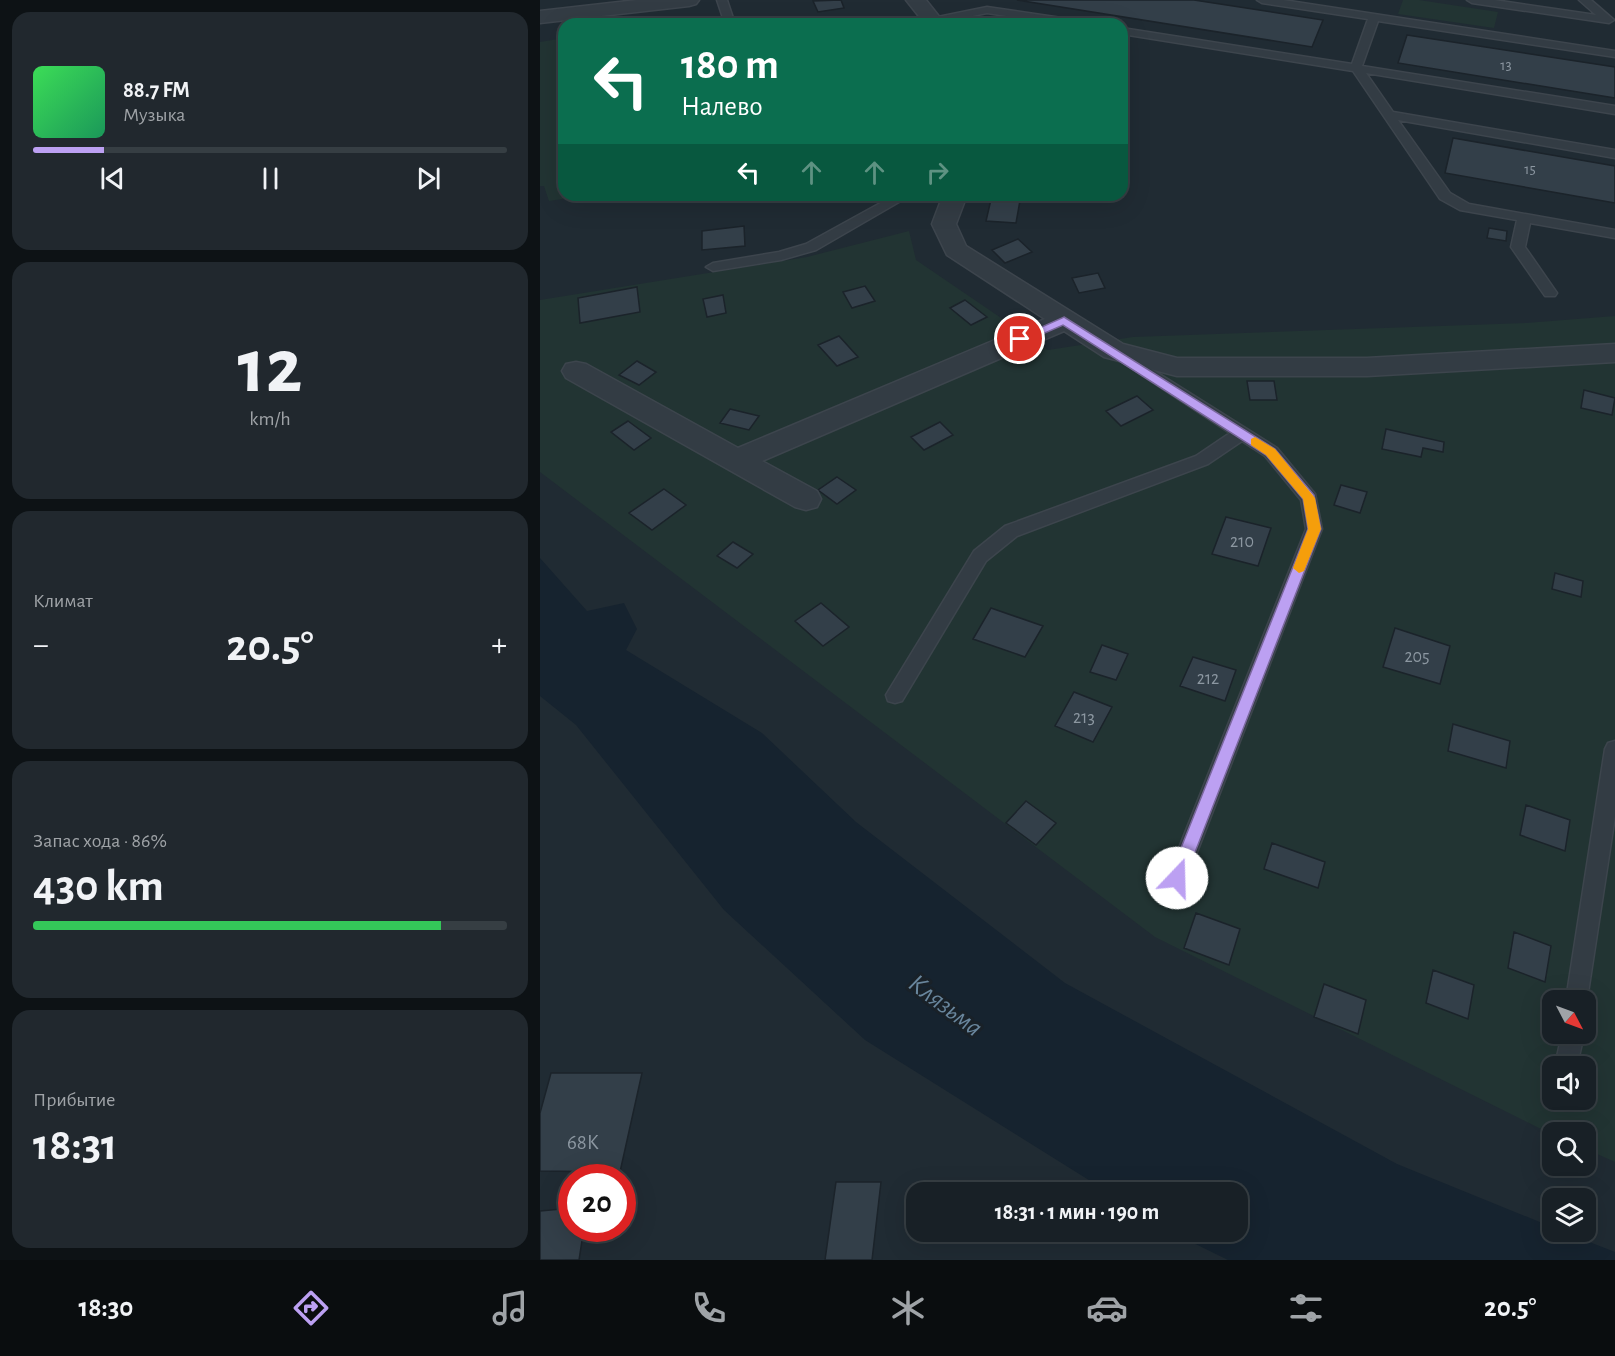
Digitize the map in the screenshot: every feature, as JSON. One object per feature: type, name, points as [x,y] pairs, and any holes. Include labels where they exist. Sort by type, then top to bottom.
[{"type":"street","points":[[540,16],[689,0]]},
{"type":"street","points":[[916,0],[930,18]]},
{"type":"street","points":[[953,201],[944,224],[956,250],[1114,351],[1177,367],[1367,367],[1615,353]]},
{"type":"street","points":[[737,460],[1064,321]]},
{"type":"street","points":[[576,371],[806,499]]},
{"type":"lane","points":[[722,0],[728,18]]},
{"type":"lane","points":[[959,15],[969,0]]},
{"type":"lane","points":[[1262,0],[1615,54]]},
{"type":"lane","points":[[1472,0],[1612,23]]},
{"type":"lane","points":[[1584,0],[1612,23]]},
{"type":"lane","points":[[950,18],[987,10],[1044,18]]},
{"type":"lane","points":[[1356,68],[1374,17]]},
{"type":"lane","points":[[1128,31],[1615,110]]},
{"type":"lane","points":[[1356,68],[1445,196],[1465,207],[1615,234]]},
{"type":"lane","points":[[1389,115],[1615,154]]},
{"type":"lane","points":[[713,267],[781,256],[811,247],[894,201]]},
{"type":"lane","points":[[1524,217],[1518,247],[1550,294]]},
{"type":"lane","points":[[1114,351],[1271,452],[1309,498],[1314,529],[1177,878]]},
{"type":"lane","points":[[895,695],[980,556],[1011,531],[1202,460],[1242,433]]},
{"type":"lane","points":[[1579,990],[1615,749]]},
{"type":"shaded area","points":[[1403,0],[1419,0],[1498,12],[1494,28],[1398,14]]},
{"type":"shaded area","points":[[558,39],[558,200],[549,201],[544,186],[540,186],[540,42]]},
{"type":"shaded area","points":[[909,231],[916,260],[1048,350],[1133,337],[1526,323],[1615,316],[1615,1162],[1596,1153],[1596,1122],[1542,1122],[1542,1130],[1155,937],[540,472],[540,300],[807,257]]},
{"type":"water","name":"Клязьма","points":[[540,558],[587,611],[624,603],[637,629],[626,650],[762,733],[856,822],[1065,983],[1397,1164],[1542,1223],[1542,1242],[1590,1242],[1615,1252],[1615,1260],[1228,1260],[1191,1242],[1248,1242],[1248,1182],[1092,1182],[865,1040],[724,910],[576,725],[540,696]]},
{"type":"building","points":[[841,0],[844,8],[818,12],[813,1]]},
{"type":"building","points":[[1017,0],[1194,0],[1323,20],[1312,47]]},
{"type":"building","points":[[1407,35],[1615,67],[1615,98],[1398,63]]},
{"type":"building","points":[[1453,138],[1615,166],[1615,203],[1445,173]]},
{"type":"building","points":[[991,201],[1020,201],[1016,223],[986,221]]},
{"type":"building","points":[[744,226],[745,246],[702,250],[702,231]]},
{"type":"building","points":[[1489,228],[1507,231],[1506,241],[1487,238]]},
{"type":"building","points":[[1018,239],[1032,252],[1005,263],[992,250]]},
{"type":"building","points":[[1098,273],[1105,288],[1079,293],[1072,278]]},
{"type":"building","points":[[865,286],[875,301],[852,308],[843,292]]},
{"type":"building","points":[[637,287],[640,312],[580,323],[578,298]]},
{"type":"building","points":[[723,295],[726,313],[707,317],[703,299]]},
{"type":"building","points":[[965,300],[987,317],[971,325],[950,308]]},
{"type":"building","points":[[839,336],[858,357],[837,366],[818,345]]},
{"type":"building","points":[[637,361],[656,372],[639,385],[619,375]]},
{"type":"building","points":[[1247,381],[1274,381],[1277,400],[1250,400]]},
{"type":"building","points":[[1584,390],[1615,398],[1612,415],[1581,408]]},
{"type":"building","points":[[1137,396],[1153,410],[1121,426],[1106,411]]},
{"type":"building","points":[[730,409],[759,416],[749,430],[720,423]]},
{"type":"building","points":[[628,421],[651,438],[634,450],[611,432]]},
{"type":"building","points":[[940,422],[953,435],[924,450],[911,437]]},
{"type":"building","points":[[1386,429],[1444,442],[1443,452],[1423,448],[1421,457],[1382,449]]},
{"type":"building","points":[[837,477],[856,490],[837,504],[818,490]]},
{"type":"building","points":[[1341,485],[1367,492],[1360,513],[1334,505]]},
{"type":"building","points":[[664,489],[686,505],[652,530],[629,513]]},
{"type":"building","points":[[1226,517],[1271,528],[1258,566],[1212,554]]},
{"type":"building","points":[[733,542],[753,554],[737,568],[717,556]]},
{"type":"building","points":[[1555,573],[1583,581],[1581,597],[1552,589]]},
{"type":"building","points":[[821,603],[849,627],[823,646],[795,621]]},
{"type":"building","points":[[991,608],[1043,626],[1025,657],[973,639]]},
{"type":"building","points":[[1395,628],[1450,646],[1440,684],[1383,667]]},
{"type":"building","points":[[1102,645],[1128,654],[1116,680],[1090,672]]},
{"type":"building","points":[[1193,657],[1236,670],[1225,701],[1180,686]]},
{"type":"building","points":[[1074,692],[1112,707],[1093,742],[1055,726]]},
{"type":"building","points":[[1453,724],[1510,741],[1506,768],[1448,751]]},
{"type":"building","points":[[1026,801],[1056,823],[1036,845],[1006,823]]},
{"type":"building","points":[[1526,805],[1570,820],[1565,851],[1520,835]]},
{"type":"building","points":[[1272,843],[1325,862],[1318,888],[1264,869]]},
{"type":"building","points":[[1196,913],[1240,929],[1229,965],[1184,948]]},
{"type":"building","points":[[1514,932],[1551,946],[1545,982],[1508,968]]},
{"type":"building","points":[[1433,970],[1474,985],[1468,1019],[1426,1003]]},
{"type":"building","points":[[1324,984],[1366,1000],[1358,1034],[1314,1017]]},
{"type":"building","points":[[551,1073],[642,1073],[622,1164],[558,1164],[558,1171],[540,1171],[540,1113]]},
{"type":"building","points":[[836,1182],[881,1182],[872,1260],[825,1260]]},
{"type":"building","points":[[558,1209],[558,1242],[582,1242],[579,1260],[540,1260],[540,1211]]},
{"type":"slow traffic","points":[[1255,442],[1271,452],[1309,498],[1314,529],[1299,568]]},
{"type":"route","points":[[1020,339],[1064,321],[1271,452],[1309,498],[1314,529],[1177,878]]}]
